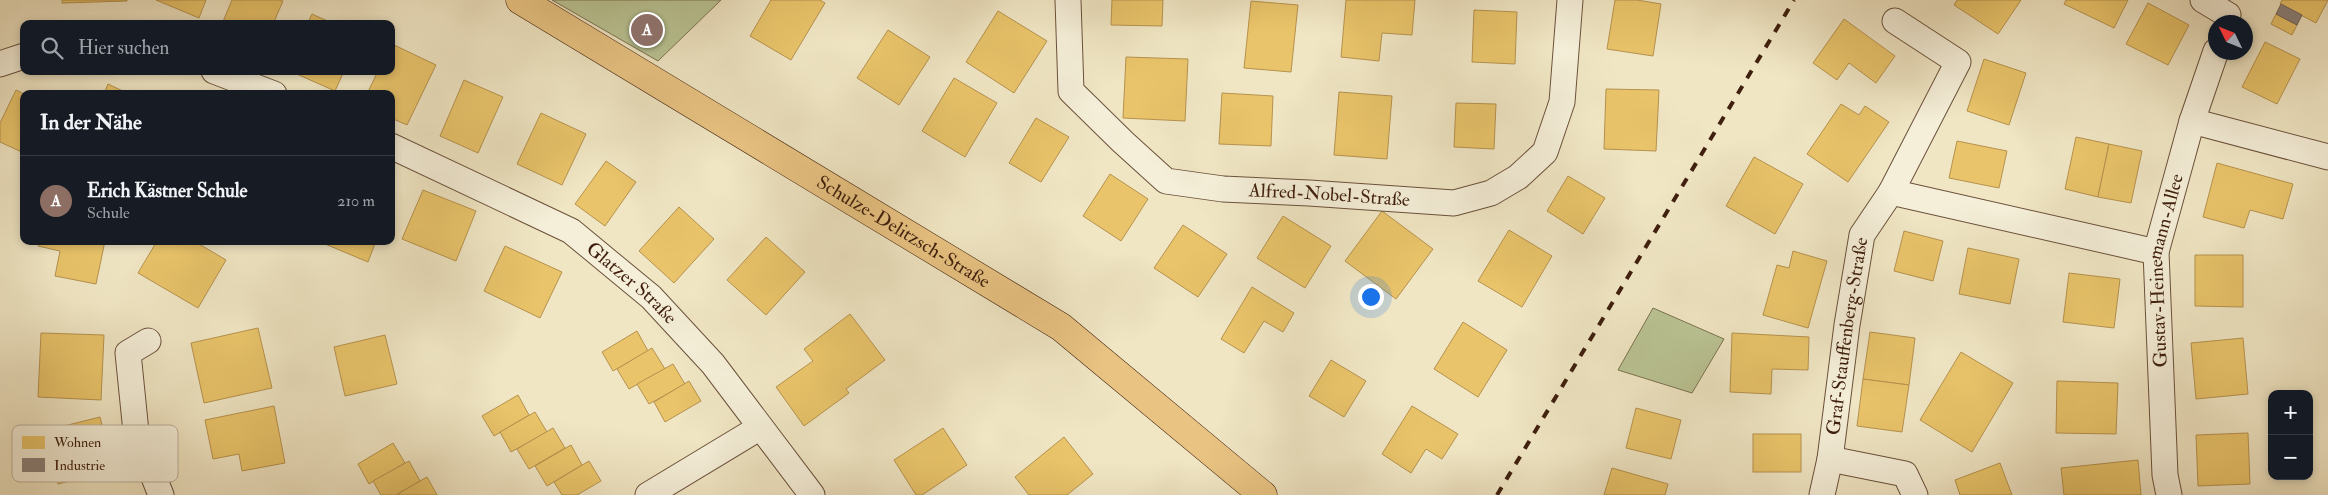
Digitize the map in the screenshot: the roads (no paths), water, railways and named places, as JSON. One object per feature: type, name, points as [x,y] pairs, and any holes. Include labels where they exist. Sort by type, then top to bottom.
[{"type":"main road","name":"Schulze-Delitzsch-Straße","points":[[520,0],[1061,327],[1263,495]]},
{"type":"street","name":"Alfred-Nobel-Straße","points":[[1068,0],[1071,90],[1123,142],[1166,181],[1223,189],[1308,192],[1454,203],[1491,193],[1518,177],[1545,152],[1562,102],[1570,0]]},
{"type":"street","points":[[2204,0],[2230,12]]},
{"type":"street","name":"Graf-Stauffenberg-Straße","points":[[1822,495],[1830,459],[1847,325],[1862,236],[1892,192],[1958,62],[1895,21]]},
{"type":"street","points":[[0,64],[20,57]]},
{"type":"street","name":"Gustav-Heinemann-Allee","points":[[2169,495],[2165,476],[2156,252],[2192,121],[2213,60]]},
{"type":"street","points":[[224,75],[264,90]]},
{"type":"street","points":[[2192,121],[2328,156]]},
{"type":"street","name":"Glatzer Straße","points":[[395,148],[571,231],[651,297],[713,364],[759,428],[812,495]]},
{"type":"street","points":[[1892,192],[2156,252]]},
{"type":"street","points":[[135,425],[128,353],[148,341]]},
{"type":"street","points":[[648,495],[759,428]]},
{"type":"street","points":[[1830,459],[1905,474],[1915,495]]},
{"type":"street","points":[[157,482],[162,495]]},
{"type":"railway","points":[[1497,495],[1794,0]]},
{"type":"place","name":"Erich Kästner Schule","points":[[647,30]]}]
